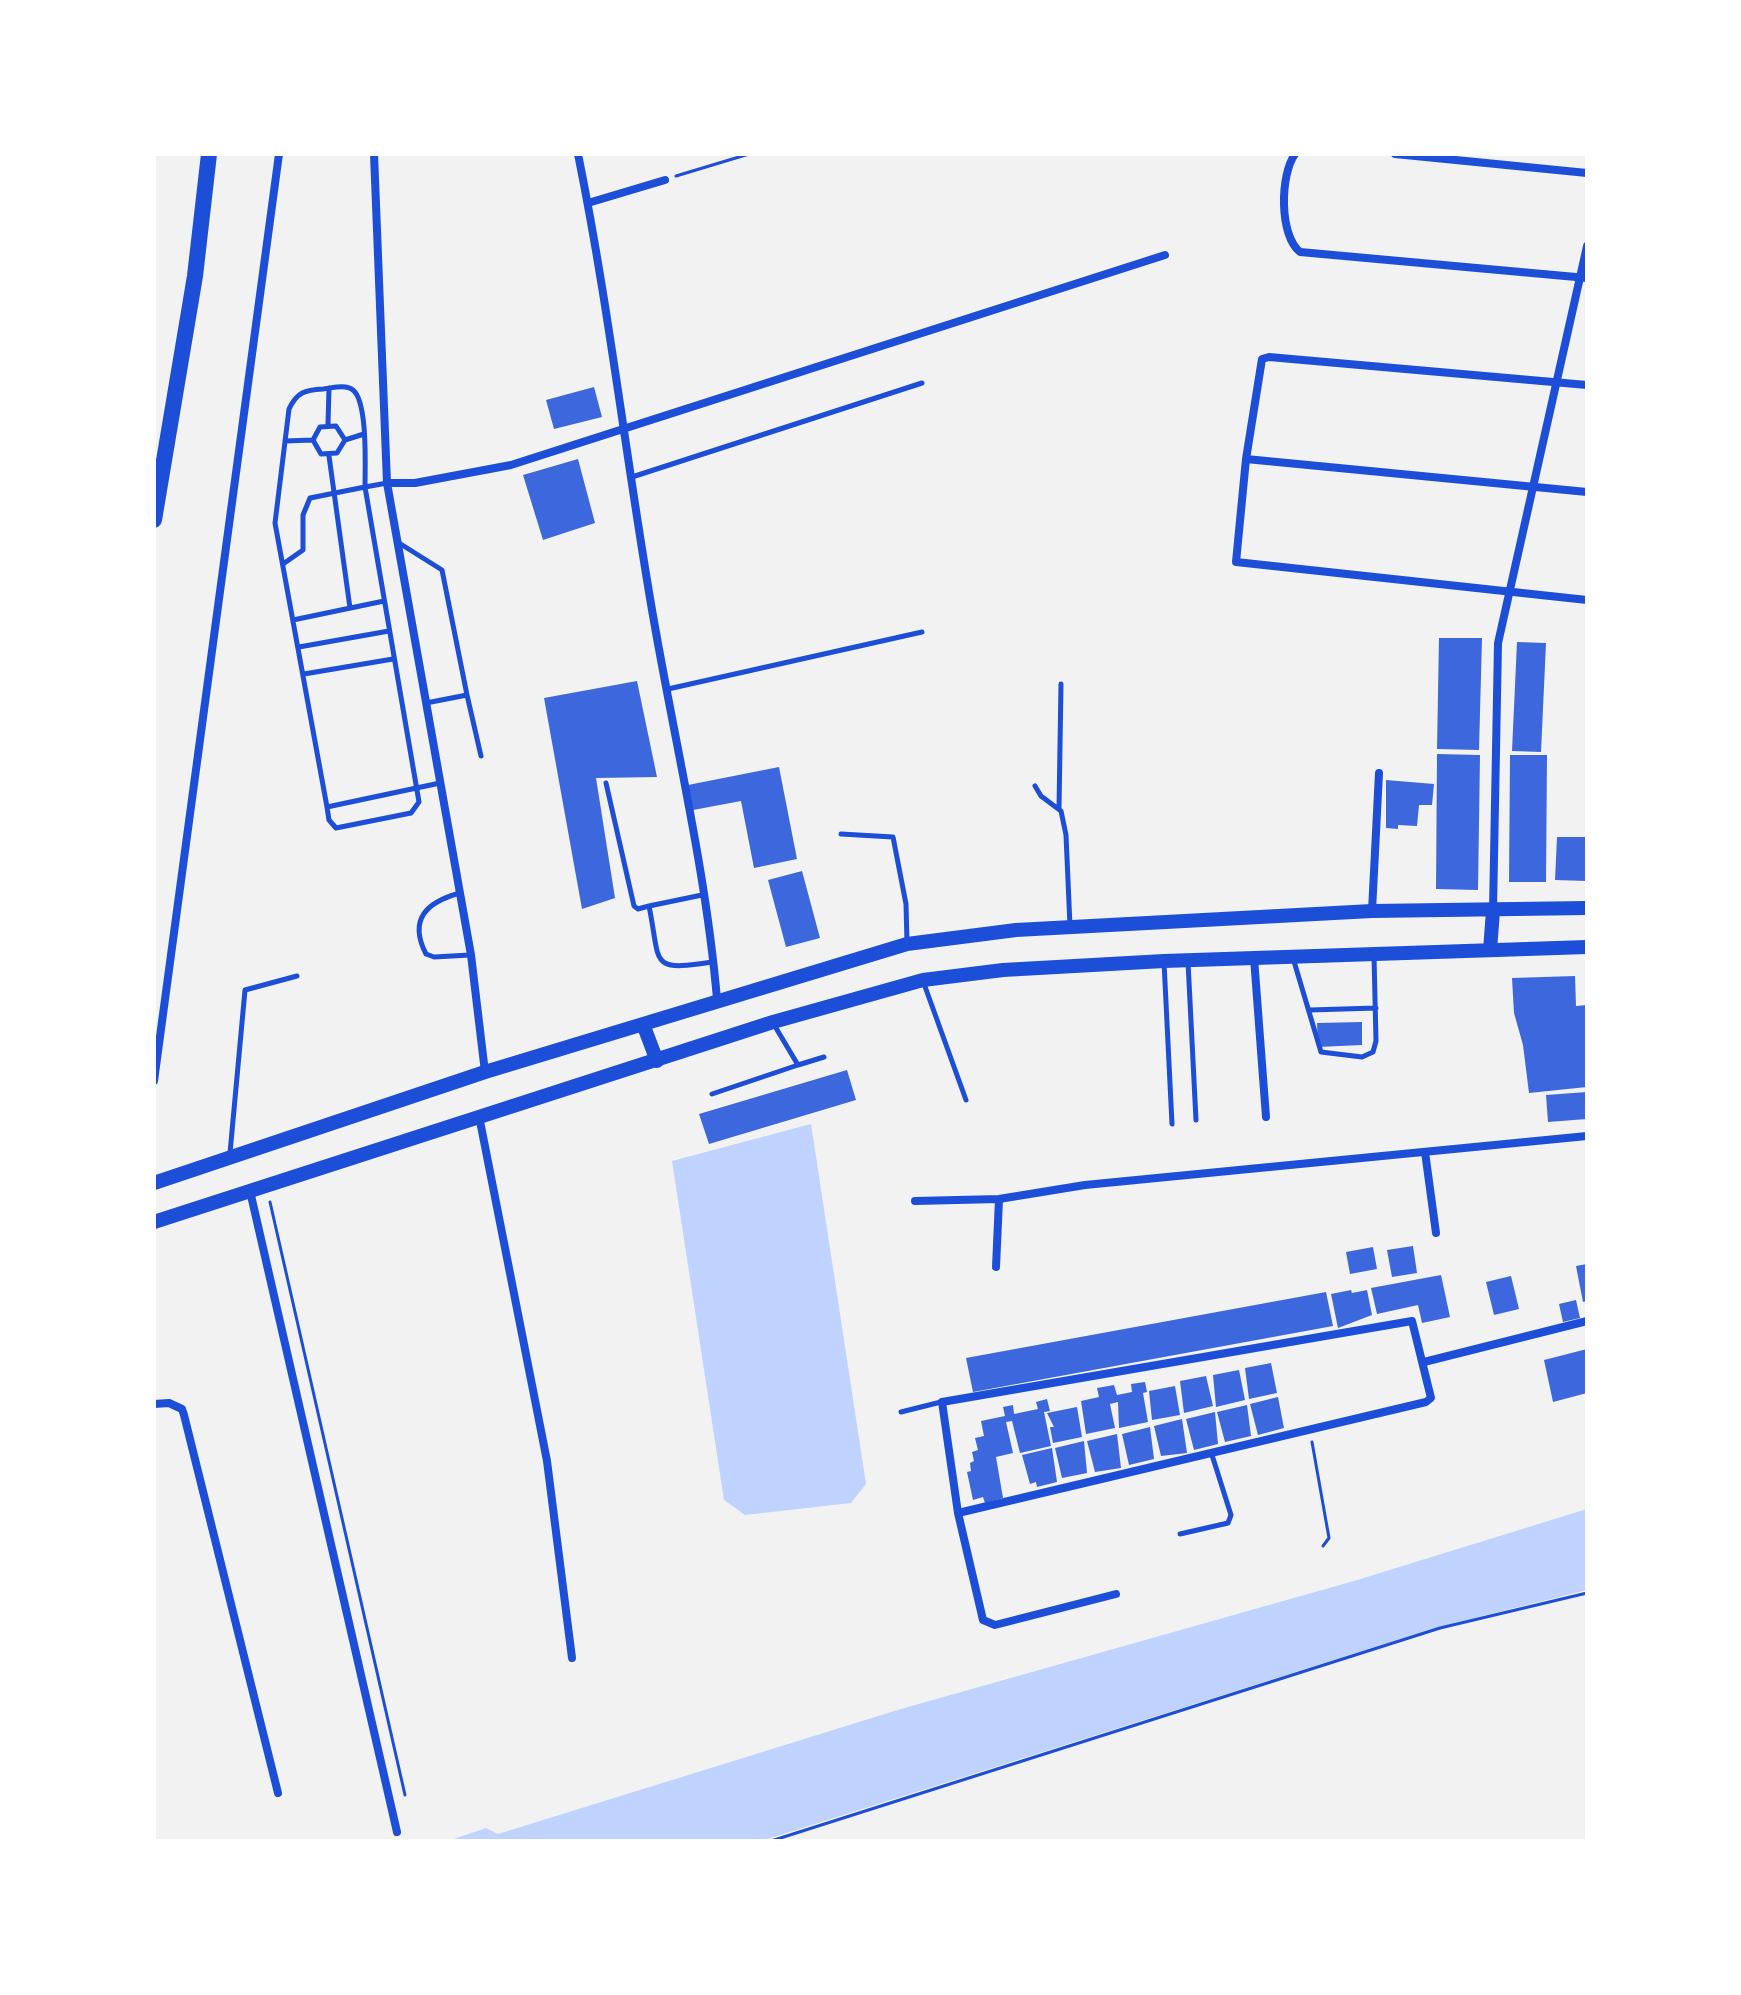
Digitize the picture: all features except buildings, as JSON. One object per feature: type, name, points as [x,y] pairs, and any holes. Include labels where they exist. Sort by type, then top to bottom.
[{"type":"highway","points":[[154,520],[195,276],[209,154]]},
{"type":"main road","points":[[154,1183],[485,1072],[717,999],[907,944],[963,934],[1372,911],[1587,908]]},
{"type":"main road","points":[[1490,950],[1493,911]]},
{"type":"main road","points":[[154,1222],[773,1022],[923,980],[1003,970],[1164,961],[1587,947]]},
{"type":"main road","points":[[643,1024],[657,1061]]},
{"type":"street","points":[[154,1081],[279,154]]},
{"type":"street","points":[[374,154],[387,483],[471,955],[485,1072]]},
{"type":"street","points":[[578,154],[717,999]]},
{"type":"street","points":[[1295,154],[1290,161],[1286,186],[1289,237],[1300,252],[1583,278]]},
{"type":"street","points":[[1395,154],[1587,173]]},
{"type":"street","points":[[588,203],[665,180]]},
{"type":"street","points":[[1493,911],[1495,668],[1507,593],[1583,278],[1587,246]]},
{"type":"street","points":[[387,483],[430,481],[511,465],[1165,255]]},
{"type":"street","points":[[1587,385],[1269,357],[1259,363],[1236,562],[1587,600]]},
{"type":"street","points":[[1246,459],[1587,492]]},
{"type":"street","points":[[1372,911],[1379,773]]},
{"type":"street","points":[[1254,958],[1266,1117]]},
{"type":"street","points":[[479,1116],[547,1461],[572,1658]]},
{"type":"street","points":[[915,1201],[999,1199],[1085,1185],[1587,1136]]},
{"type":"street","points":[[1425,1152],[1436,1233]]},
{"type":"street","points":[[250,1191],[397,1832]]},
{"type":"street","points":[[996,1267],[999,1199]]},
{"type":"street","points":[[958,1513],[1212,1455],[1430,1400],[1414,1324],[1408,1320],[942,1402],[958,1513],[983,1620],[989,1625],[1116,1594]]},
{"type":"street","points":[[1424,1362],[1587,1321]]},
{"type":"street","points":[[154,1404],[169,1403],[182,1409],[184,1415],[278,1793]]},
{"type":"lane","points":[[631,477],[922,383]]},
{"type":"lane","points":[[345,387],[354,390],[359,398],[364,434],[365,487],[419,802],[411,813],[336,828],[329,820],[275,523],[289,409],[295,397],[306,390],[329,388],[345,387]]},
{"type":"lane","points":[[328,424],[329,388]]},
{"type":"lane","points":[[345,440],[336,426],[328,424],[315,432],[313,440],[321,454],[329,456],[337,453],[345,440],[364,434]]},
{"type":"lane","points":[[285,441],[313,440]]},
{"type":"lane","points":[[329,456],[350,608]]},
{"type":"lane","points":[[283,564],[303,550],[305,504],[318,494],[387,483]]},
{"type":"lane","points":[[398,543],[442,570],[481,756]]},
{"type":"lane","points":[[293,620],[384,601]]},
{"type":"lane","points":[[299,647],[389,631]]},
{"type":"lane","points":[[668,689],[922,632]]},
{"type":"lane","points":[[304,674],[393,659]]},
{"type":"lane","points":[[1061,684],[1059,808],[1066,835],[1070,927]]},
{"type":"lane","points":[[426,703],[467,695]]},
{"type":"lane","points":[[327,807],[441,782]]},
{"type":"lane","points":[[606,783],[634,906],[638,909],[702,895]]},
{"type":"lane","points":[[1035,786],[1041,796],[1059,808]]},
{"type":"lane","points":[[841,834],[893,837],[906,904],[907,944]]},
{"type":"lane","points":[[460,893],[440,898],[422,912],[418,921],[421,944],[426,954],[434,957],[471,955]]},
{"type":"lane","points":[[649,906],[659,955],[664,964],[672,968],[713,961]]},
{"type":"lane","points":[[1292,957],[1321,1052],[1362,1057],[1373,1052],[1376,1041],[1374,953]]},
{"type":"lane","points":[[1164,961],[1172,1124]]},
{"type":"lane","points":[[1188,961],[1196,1120]]},
{"type":"lane","points":[[229,1158],[245,990],[297,976]]},
{"type":"lane","points":[[923,980],[966,1100]]},
{"type":"lane","points":[[1310,1010],[1376,1008]]},
{"type":"lane","points":[[773,1022],[798,1065]]},
{"type":"lane","points":[[712,1094],[824,1057]]},
{"type":"lane","points":[[901,1412],[942,1402]]},
{"type":"lane","points":[[1180,1534],[1228,1523],[1231,1515],[1212,1455]]},
{"type":"path","points":[[665,180],[749,154]]},
{"type":"path","points":[[266,1186],[405,1795]]},
{"type":"path","points":[[1311,1431],[1329,1538],[1323,1546]]},
{"type":"path","points":[[771,1841],[1440,1628],[1587,1593]]},
{"type":"water","points":[[811,1124],[866,1484],[851,1503],[745,1515],[724,1500],[672,1161]]},
{"type":"water","points":[[1587,1509],[1587,1590],[1438,1627],[761,1841],[448,1841],[486,1828],[498,1834],[901,1709],[1354,1581]]}]
